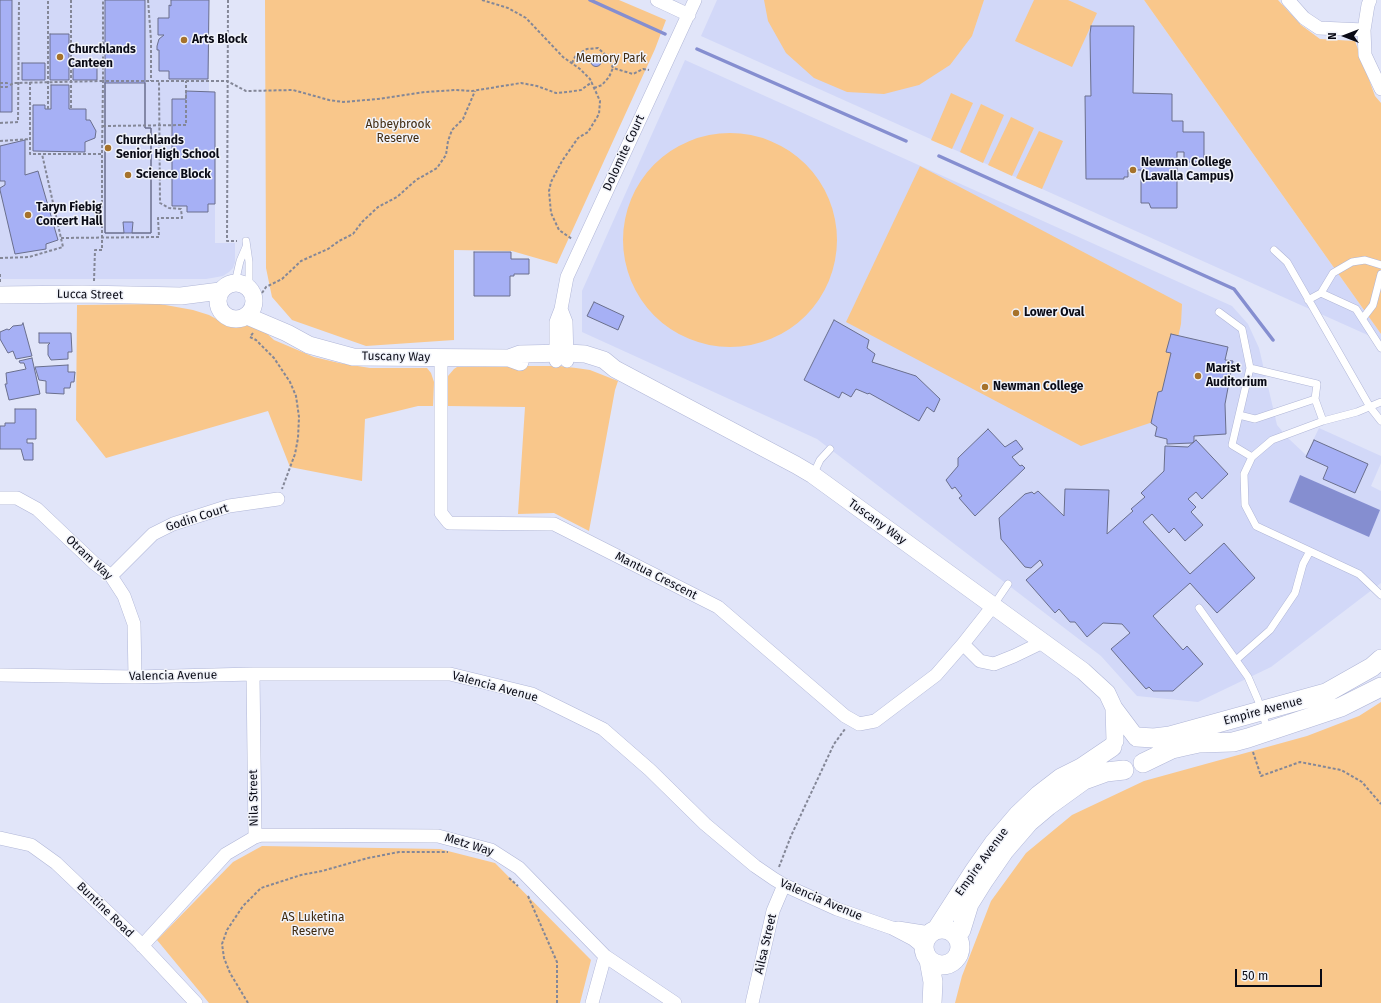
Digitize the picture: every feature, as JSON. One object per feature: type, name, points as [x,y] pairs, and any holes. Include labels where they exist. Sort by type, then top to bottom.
[{"type":"main road","name":"Empire Avenue","points":[[1136,737],[1154,738],[1170,736],[1326,693],[1372,667],[1381,659]]},
{"type":"main road","name":"Empire Avenue","points":[[1142,763],[1172,749],[1184,746],[1199,743],[1233,742],[1248,738],[1342,708],[1381,687]]},
{"type":"main road","points":[[1128,735],[1136,737],[1142,742],[1146,749],[1146,756],[1142,763],[1134,769],[1124,770],[1118,767],[1112,758],[1114,744],[1121,737],[1128,735]]},
{"type":"main road","name":"Empire Avenue","points":[[930,942],[974,870],[994,843],[1018,815],[1039,795],[1061,778],[1081,768],[1114,744]]},
{"type":"main road","name":"Empire Avenue","points":[[956,935],[961,930],[970,904],[984,880],[1004,851],[1029,822],[1053,802],[1084,780],[1106,772],[1124,770]]},
{"type":"main road","points":[[947,929],[956,935],[961,945],[960,951],[958,956],[950,964],[943,966],[935,964],[930,942],[947,929]]},
{"type":"main road","points":[[930,942],[933,982],[932,1003]]},
{"type":"main road","points":[[944,1003],[945,983],[950,964]]},
{"type":"street","points":[[657,0],[689,15]]},
{"type":"street","name":"Dolomite Court","points":[[562,357],[556,322],[561,309],[567,277],[695,0]]},
{"type":"street","points":[[1288,0],[1304,18],[1319,28],[1364,30]]},
{"type":"street","points":[[1370,0],[1364,30],[1365,55],[1381,89]]},
{"type":"street","points":[[229,284],[250,291],[254,319],[233,320],[227,318],[219,309],[218,297],[220,292],[229,284]]},
{"type":"street","name":"Tuscany Way","points":[[250,291],[287,333]]},
{"type":"street","name":"Lucca Street","points":[[0,295],[82,294],[181,296],[220,292]]},
{"type":"street","name":"Lucca Street","points":[[181,296],[219,309]]},
{"type":"street","name":"Tuscany Way","points":[[254,319],[287,333],[308,345],[353,357],[509,358],[520,354],[562,357],[586,354],[604,360],[615,369],[777,454],[813,475],[1083,671],[1107,693],[1114,708],[1136,737]]},
{"type":"street","name":"Mantua Crescent","points":[[441,358],[441,513],[449,523],[554,524],[718,607],[845,716],[852,720]]},
{"type":"street","name":"Otram Way","points":[[0,498],[17,498],[37,509],[94,563],[111,576],[124,596],[134,624],[136,677]]},
{"type":"street","name":"Godin Court","points":[[111,576],[153,534],[173,524],[229,506],[278,499]]},
{"type":"street","points":[[852,720],[859,724],[875,721],[936,675],[993,606]]},
{"type":"street","points":[[963,644],[980,661],[994,664],[1043,642]]},
{"type":"street","name":"Valencia Avenue","points":[[0,675],[136,677],[253,674],[450,674],[532,694],[603,729],[650,770],[704,824],[755,866],[779,882],[838,909],[892,928],[913,939],[930,942]]},
{"type":"street","name":"Nila Street","points":[[142,946],[226,854],[255,837],[253,674]]},
{"type":"street","name":"Tuscany Way","points":[[1114,708],[1114,744]]},
{"type":"street","name":"Metz Way","points":[[255,837],[261,835],[438,836],[491,850],[519,868],[605,956],[675,1003]]},
{"type":"street","name":"Buntine Road","points":[[0,838],[31,845],[56,863],[142,946],[196,1003]]},
{"type":"street","name":"Ailsa Street","points":[[752,1003],[779,882]]},
{"type":"street","points":[[592,1003],[605,956]]},
{"type":"lane","points":[[246,244],[249,262],[250,291],[240,261],[246,244]]},
{"type":"lane","points":[[1274,250],[1287,262],[1370,407],[1381,421]]},
{"type":"lane","points":[[1308,300],[1321,293],[1333,272],[1352,262],[1365,260],[1381,265]]},
{"type":"lane","points":[[1363,318],[1373,305],[1381,274]]},
{"type":"lane","points":[[1321,293],[1356,309],[1381,348]]},
{"type":"lane","points":[[1219,312],[1242,330],[1250,368],[1232,444],[1252,457]]},
{"type":"lane","points":[[1250,368],[1317,384],[1315,399],[1323,421]]},
{"type":"lane","points":[[1239,415],[1255,419],[1315,399]]},
{"type":"lane","points":[[1381,402],[1272,440],[1252,457],[1244,474],[1245,505],[1256,526],[1359,574],[1381,595]]},
{"type":"lane","points":[[813,475],[820,460],[830,449]]},
{"type":"lane","points":[[1236,660],[1270,630],[1295,593],[1303,564],[1310,551]]},
{"type":"lane","points":[[993,606],[1008,584]]},
{"type":"lane","points":[[1199,608],[1248,677],[1268,731]]},
{"type":"path","points":[[0,123],[18,122],[18,0]]},
{"type":"path","points":[[48,0],[48,109]]},
{"type":"path","points":[[71,0],[71,109]]},
{"type":"path","points":[[94,283],[95,250],[102,250],[103,238],[103,0]]},
{"type":"path","points":[[148,0],[151,40],[151,81]]},
{"type":"path","points":[[228,0],[227,241],[238,241],[237,248]]},
{"type":"path","points":[[482,0],[508,8],[526,18],[563,57],[580,69],[590,79],[600,101],[599,114],[588,132],[578,138],[562,161],[551,182],[549,191],[551,213],[559,230],[581,246]]},
{"type":"path","points":[[572,63],[576,55],[587,50],[598,48],[608,57],[613,68],[609,77],[602,85],[594,88]]},
{"type":"path","points":[[613,68],[633,74],[643,69],[662,72]]},
{"type":"path","points":[[61,238],[158,237],[158,218],[182,218],[181,209],[169,208],[160,202],[159,81]]},
{"type":"path","points":[[103,126],[186,125],[186,81]]},
{"type":"path","points":[[10,85],[14,83],[30,82],[227,81],[246,91],[293,90],[329,100],[343,102],[378,99],[425,92],[456,90],[475,91],[521,83],[536,86],[556,93],[581,90],[592,82]]},
{"type":"path","points":[[30,82],[30,154],[102,154]]},
{"type":"path","points":[[250,291],[282,279],[301,261],[328,249],[339,241],[353,234],[362,222],[378,207],[397,197],[416,180],[437,168],[446,155],[448,141],[452,130],[463,119],[475,91]]},
{"type":"path","points":[[0,141],[30,139]]},
{"type":"path","points":[[0,258],[29,258],[63,247],[42,154]]},
{"type":"path","points":[[0,274],[0,283]]},
{"type":"path","points":[[254,319],[250,337],[256,340],[274,358],[290,382],[296,396],[299,417],[295,454],[278,499]]},
{"type":"path","points":[[779,882],[791,836],[834,744],[852,720]]},
{"type":"path","points":[[1253,751],[1261,776],[1300,762],[1341,770],[1362,782],[1381,804]]},
{"type":"path","points":[[248,1003],[230,973],[224,958],[222,944],[227,930],[243,906],[261,888],[301,875],[322,871],[368,858],[400,852],[453,852]]},
{"type":"path","points":[[506,874],[529,897],[557,962],[557,1003]]},
{"type":"shaded area","name":"Churchlands Senior High School","points":[[0,0],[209,0],[209,91],[215,92],[215,243],[235,243],[235,262],[233,268],[229,272],[223,276],[206,279],[0,279]]},
{"type":"shaded area","name":"Newman College (Lavalla Campus)","points":[[717,0],[1144,0],[1381,334],[1381,341],[701,36]]},
{"type":"shaded area","name":"Newman College","points":[[685,60],[1232,306],[1248,324],[1259,348],[1277,425],[1288,438],[1306,455],[1319,428],[1381,456],[1381,463],[1371,486],[1381,491],[1381,583],[1271,667],[1198,702],[1137,696],[1101,656],[817,439],[582,332],[582,291]]},
{"type":"green space","name":"Abbeybrook Reserve","points":[[265,0],[619,0],[666,20],[655,49],[557,264],[512,251],[454,250],[454,340],[366,346],[292,320],[272,297],[266,268]]},
{"type":"green space","points":[[764,0],[984,0],[972,36],[950,65],[919,85],[884,94],[847,92],[814,78],[786,53],[768,21]]},
{"type":"green space","points":[[1034,0],[1068,0],[1097,13],[1072,67],[1015,41]]},
{"type":"green space","points":[[1144,0],[1278,0],[1301,25],[1320,39],[1355,41],[1375,96],[1381,103],[1381,334]]},
{"type":"green space","points":[[951,93],[973,103],[952,149],[931,140]]},
{"type":"green space","points":[[981,104],[1004,115],[983,163],[960,152]]},
{"type":"green space","points":[[1011,117],[1034,128],[1012,176],[988,165]]},
{"type":"green space","points":[[1039,131],[1063,141],[1042,189],[1016,178]]},
{"type":"green space","points":[[730,133],[751,135],[771,141],[789,151],[806,164],[819,181],[829,199],[835,219],[837,240],[835,261],[829,281],[819,299],[806,316],[789,329],[771,339],[751,345],[730,347],[709,345],[689,339],[671,329],[654,316],[641,299],[631,281],[625,261],[623,240],[625,219],[631,199],[641,181],[654,164],[671,151],[689,141],[709,135]]},
{"type":"green space","name":"Lower Oval","points":[[920,166],[1182,304],[1181,324],[1159,420],[1081,446],[846,322]]},
{"type":"green space","points":[[160,304],[193,310],[234,326],[253,325],[263,330],[274,340],[314,357],[339,363],[370,368],[427,368],[431,373],[434,382],[433,406],[418,406],[365,419],[362,481],[290,467],[268,411],[106,458],[76,420],[77,305]]},
{"type":"green space","points":[[559,366],[590,370],[618,381],[615,390],[589,531],[554,513],[518,514],[525,407],[448,406],[448,376],[454,369],[457,367]]},
{"type":"green space","points":[[1381,702],[1381,1003],[955,1003],[962,976],[991,901],[1026,853],[1072,815],[1144,781],[1307,736],[1359,716]]},
{"type":"green space","name":"AS Luketina Reserve","points":[[262,846],[440,849],[495,863],[591,960],[580,1003],[209,1003],[157,940],[233,862]]},
{"type":"water","points":[[1300,475],[1380,510],[1369,537],[1289,502]]},
{"type":"building","points":[[0,0],[12,0],[12,112],[0,112]]},
{"type":"building","name":"Science Block","points":[[105,0],[145,0],[145,128],[151,128],[151,233],[105,233]]},
{"type":"building","name":"Arts Block","points":[[171,0],[209,0],[208,79],[169,79],[169,71],[159,71],[159,50],[157,50],[157,46],[159,39],[164,35],[158,35],[158,18],[169,18],[169,5],[171,6]]},
{"type":"building","points":[[1091,26],[1134,26],[1133,93],[1172,94],[1172,121],[1183,121],[1183,132],[1204,132],[1204,162],[1184,162],[1184,152],[1177,152],[1177,208],[1151,208],[1149,203],[1141,203],[1141,170],[1128,170],[1128,177],[1124,177],[1124,179],[1086,179],[1085,96],[1091,96]]},
{"type":"building","name":"Churchlands Canteen","points":[[50,34],[69,34],[69,80],[50,80]]},
{"type":"building","points":[[596,55],[600,57],[602,61],[600,65],[596,67],[592,65],[590,61],[592,57]]},
{"type":"building","points":[[22,63],[45,63],[45,80],[22,80]]},
{"type":"building","points":[[73,63],[97,63],[97,80],[73,80]]},
{"type":"building","name":"Science Block","points":[[105,83],[145,83],[145,128],[151,128],[151,233],[132,233],[133,222],[123,222],[124,233],[105,233]]},
{"type":"building","points":[[51,85],[69,85],[69,109],[86,109],[86,120],[90,120],[96,131],[95,138],[85,142],[85,152],[33,151],[33,105],[45,105],[45,109],[51,109]]},
{"type":"building","name":"Science Block","points":[[186,91],[215,92],[215,204],[208,204],[208,212],[187,212],[187,206],[172,206],[172,99],[186,99]]},
{"type":"building","name":"Taryn Fiebig Concert Hall","points":[[25,140],[25,175],[38,171],[58,240],[46,244],[46,249],[15,254],[0,190],[0,188],[5,185],[5,181],[0,181],[0,146]]},
{"type":"building","points":[[474,252],[511,252],[511,259],[529,259],[529,274],[514,274],[514,276],[510,276],[510,296],[474,296]]},
{"type":"building","points":[[594,302],[624,316],[618,330],[587,316]]},
{"type":"building","points":[[834,320],[869,340],[867,348],[875,354],[872,362],[916,376],[940,399],[934,412],[927,407],[919,421],[869,393],[868,394],[856,389],[851,397],[842,392],[839,398],[804,380]]},
{"type":"building","points":[[23,323],[32,356],[16,359],[13,351],[8,353],[0,339],[0,332],[7,329],[9,330],[13,326],[22,325]]},
{"type":"building","points":[[39,333],[71,333],[72,352],[68,352],[68,359],[51,360],[48,355],[48,345],[50,343],[39,343]]},
{"type":"building","name":"Marist Auditorium","points":[[1171,334],[1228,347],[1225,360],[1233,361],[1225,404],[1226,434],[1194,436],[1194,442],[1192,443],[1167,444],[1167,439],[1155,436],[1157,427],[1151,423],[1158,392],[1162,391],[1171,353],[1166,352]]},
{"type":"building","points":[[32,358],[40,394],[9,400],[5,384],[7,384],[6,373],[26,369],[24,363],[20,363],[19,361]]},
{"type":"building","points":[[68,365],[68,372],[75,372],[74,382],[71,382],[70,388],[64,388],[64,394],[46,393],[46,381],[39,380],[35,367]]},
{"type":"building","points":[[15,409],[36,409],[36,439],[27,439],[27,443],[33,443],[33,460],[24,460],[21,449],[0,449],[0,426],[5,426],[5,423],[15,423]]},
{"type":"building","points":[[988,429],[1005,447],[1016,440],[1023,449],[1012,457],[1020,466],[1022,465],[1025,468],[975,516],[959,498],[962,496],[955,487],[952,489],[946,480],[958,466],[958,458]]},
{"type":"building","points":[[1196,440],[1228,474],[1202,499],[1196,492],[1188,499],[1196,507],[1191,512],[1203,525],[1185,541],[1174,528],[1169,533],[1152,514],[1143,522],[1190,574],[1224,543],[1255,578],[1217,613],[1190,583],[1153,616],[1183,650],[1187,646],[1203,664],[1173,691],[1153,691],[1149,687],[1146,689],[1111,649],[1130,633],[1122,624],[1103,623],[1087,637],[1075,622],[1070,622],[1059,609],[1055,613],[1026,580],[1043,565],[1040,560],[1031,568],[1025,567],[1001,539],[999,518],[1025,494],[1032,492],[1034,494],[1038,491],[1064,516],[1065,489],[1109,490],[1107,534],[1133,511],[1131,509],[1145,497],[1141,493],[1164,471],[1165,446],[1188,447]]},
{"type":"building","points":[[1314,440],[1368,464],[1355,493],[1323,479],[1328,467],[1306,457]]},
{"type":"waterway","points":[[590,0],[665,34]]},
{"type":"waterway","points":[[697,49],[906,141]]},
{"type":"waterway","points":[[939,156],[1234,289],[1273,340]]},
{"type":"place","name":"Arts Block","points":[[184,40]]},
{"type":"place","name":"Churchlands Canteen","points":[[60,57]]},
{"type":"place","name":"Churchlands Senior High School","points":[[108,148]]},
{"type":"place","name":"Newman College (Lavalla Campus)","points":[[1133,170]]},
{"type":"place","name":"Science Block","points":[[128,175]]},
{"type":"place","name":"Taryn Fiebig Concert Hall","points":[[28,215]]},
{"type":"place","name":"Lower Oval","points":[[1016,313]]},
{"type":"place","name":"Marist Auditorium","points":[[1198,376]]},
{"type":"place","name":"Newman College","points":[[985,387]]},
{"type":"park label","name":"Memory Park","points":[[611,59]]}]
